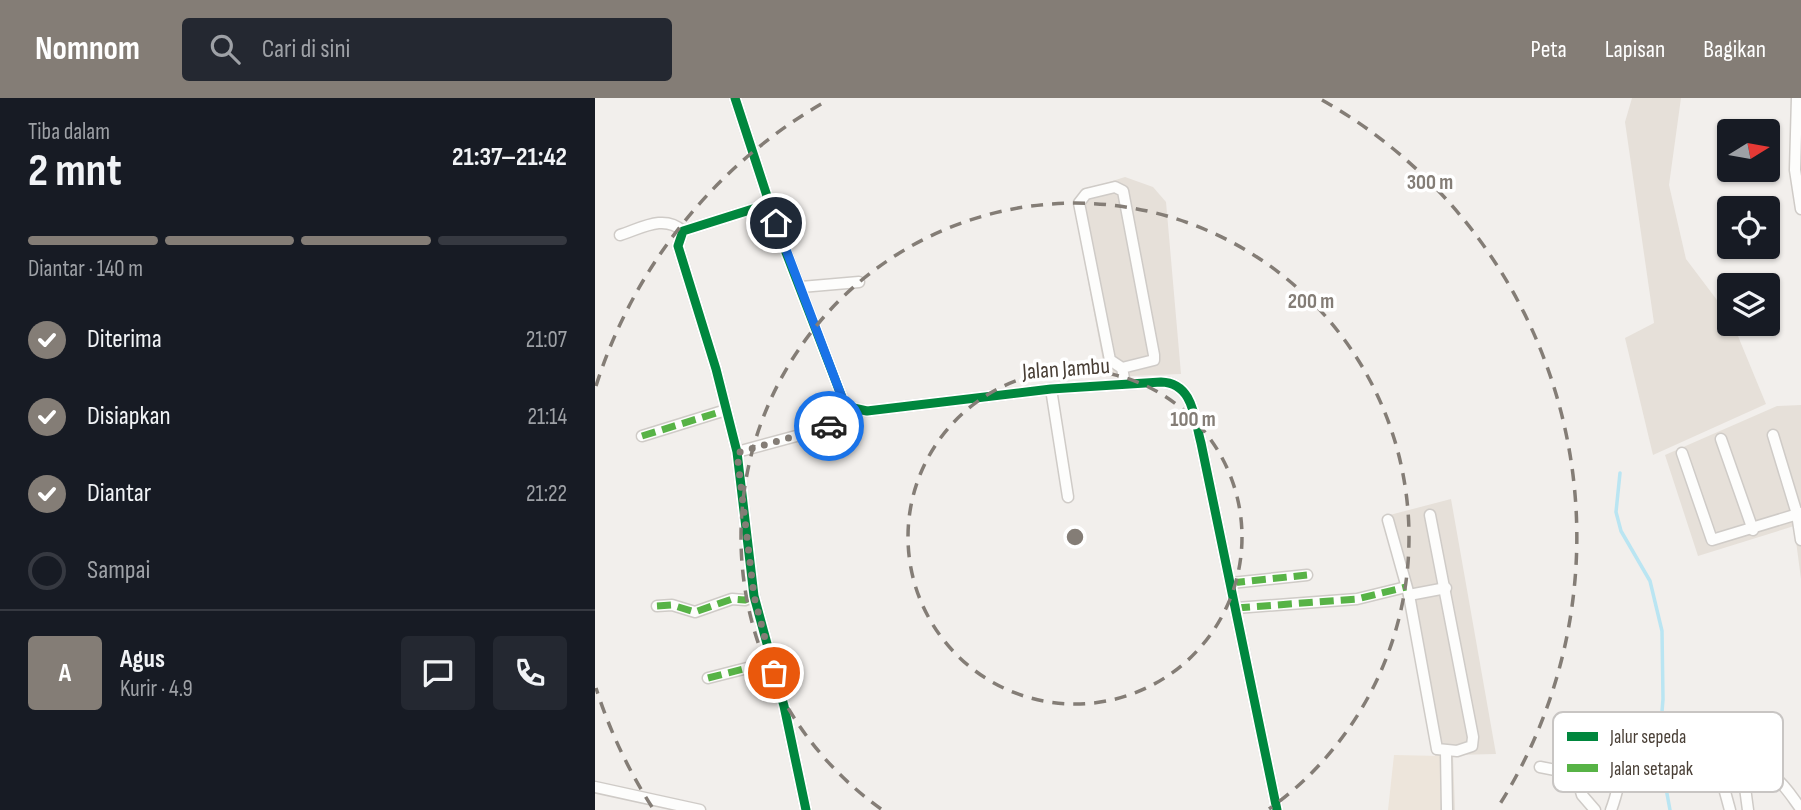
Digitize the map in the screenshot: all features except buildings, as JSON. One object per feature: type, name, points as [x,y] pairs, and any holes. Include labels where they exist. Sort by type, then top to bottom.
[{"type":"street","points":[[735,98],[769,204],[843,400],[854,409],[826,428],[737,453]]},
{"type":"street","points":[[1797,98],[1795,170],[1801,209]]},
{"type":"street","points":[[1122,368],[1148,364],[1154,360],[1154,355],[1123,191],[1115,187],[1086,194],[1079,204],[1111,360],[1122,368],[1125,384]]},
{"type":"street","points":[[683,231],[769,204]]},
{"type":"street","points":[[620,235],[662,221],[674,223],[683,231]]},
{"type":"street","points":[[683,231],[678,246],[737,453],[754,596],[793,743],[806,810]]},
{"type":"street","points":[[800,287],[859,282]]},
{"type":"street","name":"Jalan Jambu","points":[[854,409],[883,410],[1051,389],[1125,384],[1173,383],[1187,396],[1201,443],[1277,810]]},
{"type":"street","points":[[1051,389],[1068,496]]},
{"type":"street","points":[[642,436],[726,410]]},
{"type":"street","points":[[1773,435],[1799,514],[1801,540]]},
{"type":"street","points":[[1721,439],[1753,530]]},
{"type":"street","points":[[1682,453],[1712,540],[1753,530],[1799,514]]},
{"type":"street","points":[[1388,520],[1408,591],[1435,744],[1439,752],[1446,752],[1465,749],[1473,742],[1446,588],[1430,515]]},
{"type":"street","points":[[1231,583],[1307,575]]},
{"type":"street","points":[[1236,608],[1357,599],[1446,588]]},
{"type":"street","points":[[657,606],[672,605],[695,612],[732,599],[745,600],[754,596]]},
{"type":"street","points":[[708,678],[771,662]]},
{"type":"street","points":[[1446,752],[1447,810]]},
{"type":"street","points":[[1540,767],[1553,770]]},
{"type":"street","points":[[1783,786],[1801,809]]},
{"type":"street","points":[[595,787],[700,810]]},
{"type":"street","points":[[1580,792],[1595,810]]},
{"type":"street","points":[[1611,810],[1617,792]]},
{"type":"street","points":[[1724,792],[1730,810]]},
{"type":"street","points":[[1746,792],[1748,810]]},
{"type":"street","points":[[640,810],[642,797]]},
{"type":"shaded area","points":[[1632,98],[1681,98],[1669,185],[1686,259],[1717,300],[1717,336],[1738,336],[1766,404],[1653,455],[1625,338],[1654,323],[1625,122]]},
{"type":"shaded area","points":[[1125,177],[1153,187],[1166,202],[1181,374],[1106,377],[1073,201],[1084,190]]},
{"type":"shaded area","points":[[1801,405],[1801,579],[1794,526],[1698,556],[1665,455],[1777,406]]},
{"type":"shaded area","points":[[1451,499],[1496,754],[1453,755],[1455,810],[1440,810],[1441,757],[1435,756],[1404,598],[1382,517]]},
{"type":"shaded area","points":[[1394,755],[1441,756],[1440,810],[1388,810]]},
{"type":"waterway","points":[[1620,473],[1616,512],[1621,531],[1650,581],[1662,631],[1662,712]]},
{"type":"waterway","points":[[1667,792],[1670,810]]},
{"type":"marked path","points":[[642,436],[726,410]]},
{"type":"marked path","points":[[1231,583],[1307,575]]},
{"type":"marked path","points":[[1236,608],[1357,599],[1406,587]]},
{"type":"marked path","points":[[657,606],[672,605],[695,612],[732,599],[745,600],[754,596]]},
{"type":"marked path","points":[[708,678],[771,662]]},
{"type":"cycle path","points":[[735,98],[782,242],[843,400],[849,407],[867,411],[1051,389],[1161,382],[1180,388],[1186,395],[1194,413],[1201,443],[1277,810]]},
{"type":"cycle path","points":[[769,204],[683,231],[678,246],[716,369],[737,452],[754,596],[784,706],[806,810]]},
{"type":"way so far","points":[[774,673],[761,628],[748,561],[737,453],[829,426]]},
{"type":"route","points":[[776,223],[843,400],[854,409],[829,426]]}]
